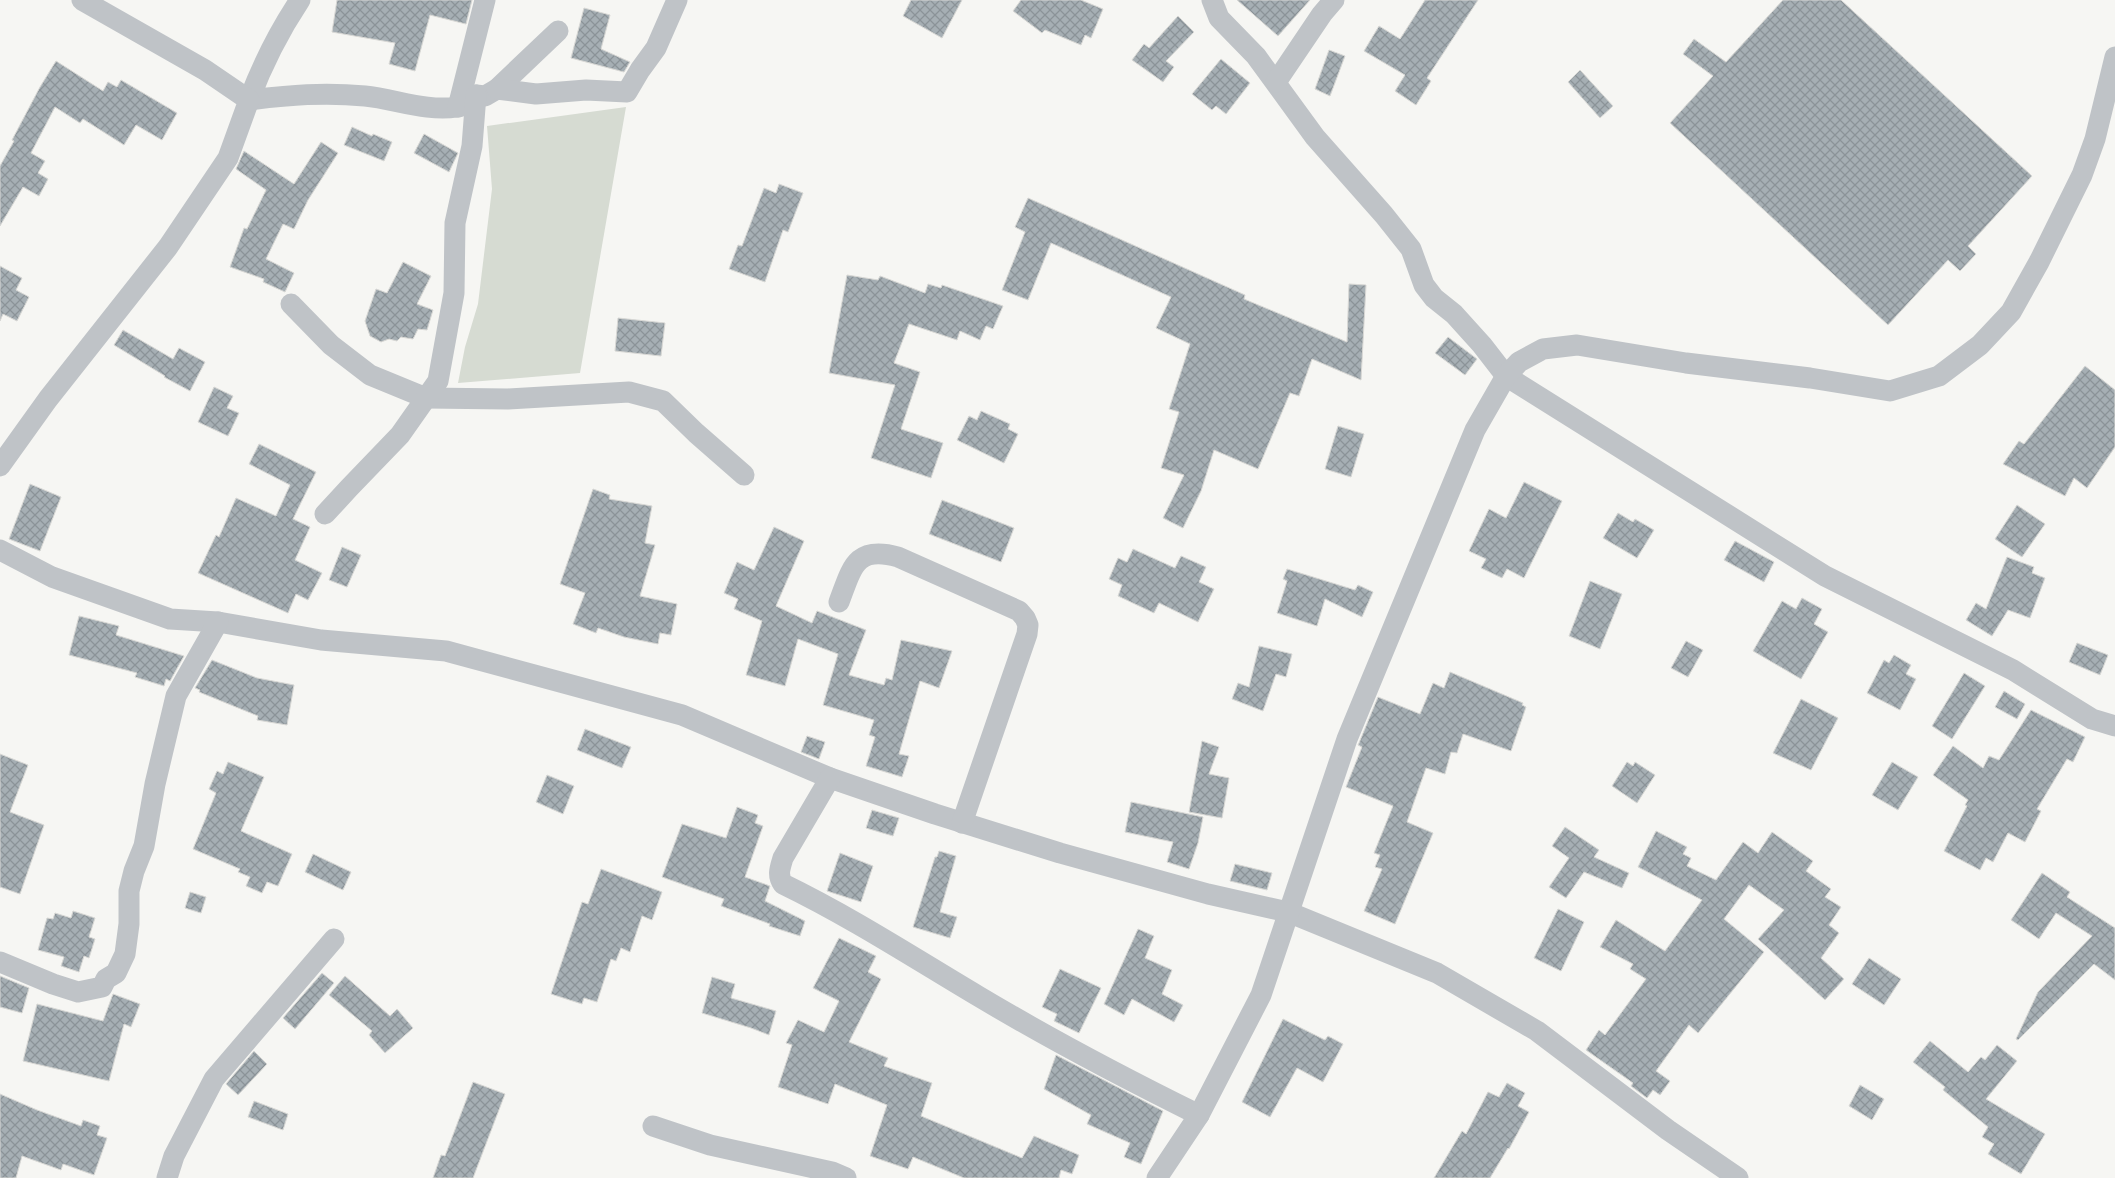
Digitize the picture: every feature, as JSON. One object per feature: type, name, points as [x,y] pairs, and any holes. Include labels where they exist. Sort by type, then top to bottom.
[{"type":"street","points":[[82,0],[205,70],[249,100],[310,93],[365,96],[429,107],[458,107],[470,102],[476,95]]},
{"type":"street","points":[[0,466],[48,399],[168,247],[228,158],[262,65],[278,34],[300,0]]},
{"type":"street","points":[[458,107],[485,0]]},
{"type":"street","points":[[497,89],[536,94],[586,90],[627,92],[656,48],[677,0]]},
{"type":"street","points":[[1212,0],[1219,18],[1256,56],[1315,137],[1384,215],[1411,249],[1424,285],[1434,298],[1454,314],[1482,345],[1506,376],[1825,576],[2013,670],[2092,719],[2115,726]]},
{"type":"street","points":[[1276,82],[1322,14],[1334,0]]},
{"type":"street","points":[[476,95],[485,96],[497,89],[558,31]]},
{"type":"street","points":[[1157,1178],[1199,1116],[1261,995],[1346,739],[1471,440],[1506,376],[1518,362],[1543,349],[1577,345],[1686,363],[1810,378],[1890,391],[1939,376],[1980,345],[2011,312],[2039,262],[2082,175],[2095,139],[2115,57]]},
{"type":"street","points":[[325,514],[400,435],[438,381],[454,293],[456,223],[472,146],[476,95]]},
{"type":"street","points":[[291,304],[331,345],[370,375],[426,398],[508,399],[628,392],[663,401],[696,434],[744,475]]},
{"type":"street","points":[[0,550],[52,576],[170,619],[218,622],[321,640],[446,650],[682,715],[830,778],[962,823],[1060,853],[1208,894],[1288,912],[1437,974],[1537,1031],[1668,1130],[1738,1178]]},
{"type":"street","points":[[840,602],[851,572],[858,560],[870,553],[882,552],[998,600],[1019,611],[1025,618],[1028,625],[1027,634],[962,823]]},
{"type":"street","points":[[0,962],[53,984],[78,992],[102,987],[106,979],[116,972],[125,954],[129,924],[129,891],[134,870],[144,846],[155,784],[176,696],[218,622]]},
{"type":"street","points":[[830,778],[783,858],[779,871],[780,879],[784,884],[817,900],[980,997],[1105,1068],[1199,1116]]},
{"type":"street","points":[[167,1178],[174,1156],[214,1079],[334,939]]},
{"type":"street","points":[[653,1126],[710,1145],[832,1172],[846,1178]]},
{"type":"shaded area","points":[[626,107],[580,373],[458,383],[465,347],[478,304],[492,189],[487,126]]},
{"type":"building","points":[[337,0],[472,0],[466,24],[430,15],[415,71],[389,64],[395,43],[332,32]]},
{"type":"building","points":[[911,0],[962,0],[942,38],[903,16]]},
{"type":"building","points":[[1021,0],[1081,0],[1103,9],[1091,38],[1085,35],[1081,45],[1045,30],[1042,33],[1013,11]]},
{"type":"building","points":[[1237,0],[1310,0],[1278,36]]},
{"type":"building","points":[[1425,0],[1478,0],[1427,78],[1431,81],[1416,105],[1395,91],[1405,75],[1364,51],[1379,26],[1400,39]]},
{"type":"building","points":[[1783,0],[1841,0],[2032,176],[1968,246],[1976,254],[1960,271],[1948,260],[1888,325],[1670,123],[1713,76],[1683,54],[1694,39],[1726,62]]},
{"type":"building","points":[[584,8],[610,15],[601,49],[630,62],[624,72],[571,58]]},
{"type":"building","points":[[1178,16],[1194,32],[1166,61],[1174,67],[1163,82],[1132,60],[1144,44],[1149,48]]},
{"type":"building","points":[[1329,50],[1345,56],[1330,96],[1315,89]]},
{"type":"building","points":[[1221,59],[1250,83],[1226,114],[1216,106],[1212,110],[1192,94]]},
{"type":"building","points":[[56,61],[103,91],[108,82],[117,87],[121,80],[177,113],[162,140],[136,125],[124,145],[83,119],[80,123],[55,107],[31,153],[45,161],[38,173],[48,179],[39,196],[23,187],[0,226],[0,166],[40,87]]},
{"type":"building","points":[[1580,70],[1613,106],[1600,118],[1568,82]]},
{"type":"building","points":[[352,127],[392,142],[384,161],[344,145]]},
{"type":"building","points":[[424,134],[458,153],[449,172],[414,153]]},
{"type":"building","points":[[321,142],[338,153],[308,200],[294,229],[283,224],[266,259],[294,273],[285,292],[263,282],[264,279],[230,267],[244,228],[247,229],[266,190],[236,169],[244,151],[294,184]]},
{"type":"building","points":[[779,184],[803,193],[788,232],[783,230],[765,282],[729,269],[738,245],[742,246],[764,188],[776,193]]},
{"type":"building","points":[[1028,198],[1245,295],[1244,299],[1347,342],[1349,284],[1366,285],[1361,380],[1312,359],[1299,396],[1290,393],[1258,469],[1214,450],[1201,491],[1183,528],[1163,518],[1184,475],[1161,468],[1179,412],[1169,409],[1190,344],[1156,328],[1171,297],[1051,243],[1028,300],[1002,290],[1025,232],[1015,227]]},
{"type":"building","points":[[403,262],[431,276],[417,304],[433,310],[427,330],[418,329],[413,339],[401,337],[397,341],[389,339],[381,342],[370,336],[365,321],[376,289],[387,293]]},
{"type":"building","points":[[0,266],[22,278],[16,290],[29,297],[17,321],[3,314],[0,321]]},
{"type":"building","points":[[847,275],[878,280],[880,276],[925,293],[928,284],[941,288],[942,285],[1003,306],[993,329],[986,326],[980,340],[960,331],[957,340],[909,324],[894,363],[920,372],[901,429],[943,443],[931,478],[871,458],[895,385],[829,373]]},
{"type":"building","points":[[618,318],[665,323],[661,356],[615,351]]},
{"type":"building","points":[[123,330],[173,359],[179,348],[205,362],[190,391],[114,345]]},
{"type":"building","points":[[1448,337],[1477,359],[1465,375],[1435,353]]},
{"type":"building","points":[[2085,366],[2115,390],[2115,447],[2087,488],[2074,478],[2065,496],[2003,464],[2019,441],[2024,444]]},
{"type":"building","points":[[214,387],[233,396],[227,408],[239,413],[228,436],[198,422]]},
{"type":"building","points":[[981,411],[1010,424],[1008,429],[1018,434],[1004,463],[957,440],[969,416],[977,420]]},
{"type":"building","points":[[1338,426],[1364,434],[1351,477],[1325,469]]},
{"type":"building","points":[[259,444],[316,472],[293,519],[310,527],[295,560],[322,573],[308,600],[296,594],[288,613],[198,573],[216,535],[219,537],[236,498],[276,516],[290,485],[249,464]]},
{"type":"building","points":[[1524,482],[1562,501],[1524,578],[1507,569],[1502,578],[1481,568],[1486,559],[1469,551],[1489,509],[1506,518]]},
{"type":"building","points":[[30,484],[61,497],[40,551],[9,539]]},
{"type":"building","points":[[593,489],[610,495],[609,499],[652,506],[645,543],[655,545],[640,596],[677,604],[671,635],[660,633],[658,644],[624,637],[598,628],[596,633],[573,624],[585,593],[560,584]]},
{"type":"building","points":[[942,500],[1014,528],[1001,562],[929,534]]},
{"type":"building","points":[[2017,505],[2045,524],[2022,557],[1995,539]]},
{"type":"building","points":[[1618,513],[1633,522],[1635,519],[1654,530],[1637,558],[1603,538]]},
{"type":"building","points":[[774,527],[804,541],[776,606],[812,623],[817,611],[866,630],[849,675],[884,685],[886,678],[892,680],[901,640],[952,651],[939,688],[920,681],[899,754],[909,756],[902,777],[866,766],[875,737],[869,735],[874,720],[823,705],[838,654],[798,639],[785,686],[746,675],[762,621],[734,609],[738,599],[724,593],[737,562],[754,570]]},
{"type":"building","points":[[1735,541],[1774,562],[1764,582],[1724,560]]},
{"type":"building","points":[[342,547],[361,555],[347,587],[329,580]]},
{"type":"building","points":[[1133,549],[1175,568],[1181,556],[1206,567],[1199,582],[1214,589],[1198,622],[1159,603],[1154,613],[1118,596],[1122,585],[1109,579],[1118,558],[1127,562]]},
{"type":"building","points":[[2007,557],[2034,567],[2032,573],[2045,578],[2030,618],[2008,610],[1992,636],[1966,620],[1976,603],[1986,609]]},
{"type":"building","points":[[1287,569],[1355,590],[1358,585],[1373,592],[1362,617],[1325,599],[1317,626],[1277,613],[1287,581],[1283,579]]},
{"type":"building","points":[[1590,581],[1622,594],[1600,649],[1569,636]]},
{"type":"building","points":[[1802,598],[1822,609],[1814,624],[1828,632],[1801,679],[1753,651],[1782,601],[1796,609]]},
{"type":"building","points":[[79,616],[119,626],[116,635],[184,656],[170,681],[166,679],[164,686],[135,677],[137,673],[69,655]]},
{"type":"building","points":[[1686,641],[1703,650],[1688,677],[1671,668]]},
{"type":"building","points":[[2077,643],[2108,655],[2100,675],[2069,662]]},
{"type":"building","points":[[1259,646],[1292,654],[1286,677],[1276,674],[1263,711],[1232,699],[1238,683],[1249,687]]},
{"type":"building","points":[[1894,655],[1911,665],[1906,674],[1916,679],[1900,710],[1867,693],[1884,660],[1889,663]]},
{"type":"building","points":[[212,660],[257,678],[294,685],[287,725],[257,720],[258,716],[199,692],[200,690],[195,688]]},
{"type":"building","points":[[1450,672],[1523,703],[1522,705],[1526,707],[1511,751],[1463,734],[1457,753],[1451,752],[1445,774],[1426,768],[1407,822],[1433,833],[1395,924],[1364,911],[1382,869],[1375,867],[1380,855],[1374,853],[1393,806],[1346,787],[1362,747],[1358,745],[1378,697],[1420,714],[1433,683],[1444,688]]},
{"type":"building","points":[[1964,673],[1985,686],[1952,739],[1932,726]]},
{"type":"building","points":[[2004,691],[2025,704],[2017,719],[1995,707]]},
{"type":"building","points":[[1801,699],[1838,718],[1811,770],[1773,753]]},
{"type":"building","points":[[2031,710],[2085,737],[2073,762],[2067,759],[2037,809],[2041,811],[2025,842],[2008,833],[1993,862],[1986,858],[1980,870],[1944,851],[1967,806],[1965,805],[1968,800],[1933,775],[1953,746],[1983,768],[1989,756],[1999,760]]},
{"type":"building","points":[[585,729],[631,747],[622,768],[577,750]]},
{"type":"building","points":[[807,736],[825,742],[819,759],[801,752]]},
{"type":"building","points":[[1202,741],[1219,747],[1209,774],[1229,778],[1222,818],[1189,812]]},
{"type":"building","points":[[0,754],[28,765],[10,812],[44,825],[20,894],[0,887]]},
{"type":"building","points":[[228,762],[264,777],[241,831],[292,854],[278,886],[267,882],[262,893],[246,886],[250,877],[238,872],[240,869],[193,849],[216,793],[209,789],[217,771],[223,774]]},
{"type":"building","points":[[1627,762],[1633,766],[1635,762],[1655,775],[1637,803],[1612,786]]},
{"type":"building","points":[[1892,762],[1918,777],[1898,810],[1872,795]]},
{"type":"building","points":[[547,775],[574,786],[563,814],[536,802]]},
{"type":"building","points":[[1131,802],[1203,817],[1198,843],[1189,869],[1167,862],[1173,842],[1125,832]]},
{"type":"building","points":[[737,807],[758,815],[755,823],[763,826],[745,877],[770,886],[765,901],[805,921],[800,936],[769,926],[770,924],[721,906],[724,899],[662,877],[682,824],[726,838]]},
{"type":"building","points":[[872,810],[899,818],[893,836],[866,828]]},
{"type":"building","points":[[1565,827],[1599,850],[1594,857],[1629,873],[1622,888],[1584,872],[1566,898],[1549,887],[1569,858],[1552,846]]},
{"type":"building","points":[[1656,831],[1687,847],[1683,854],[1691,858],[1687,866],[1716,880],[1743,842],[1758,853],[1772,832],[1813,861],[1806,871],[1831,889],[1825,897],[1841,907],[1829,925],[1839,933],[1821,958],[1844,979],[1825,1000],[1758,939],[1784,910],[1749,885],[1724,919],[1764,952],[1698,1033],[1689,1025],[1656,1071],[1670,1081],[1660,1095],[1653,1090],[1647,1098],[1631,1086],[1633,1083],[1586,1050],[1599,1030],[1605,1035],[1646,979],[1630,969],[1633,964],[1600,947],[1616,920],[1665,951],[1702,900],[1638,867]]},
{"type":"building","points":[[939,851],[956,856],[940,912],[957,917],[950,938],[913,927],[935,857],[937,857]]},
{"type":"building","points":[[840,853],[873,866],[861,902],[827,891]]},
{"type":"building","points":[[313,854],[351,872],[343,890],[305,872]]},
{"type":"building","points":[[1235,864],[1272,873],[1267,890],[1230,881]]},
{"type":"building","points":[[601,869],[662,892],[652,920],[642,916],[630,952],[621,948],[616,961],[611,959],[597,1002],[584,998],[582,1004],[551,994],[582,902],[588,904]]},
{"type":"building","points":[[2042,873],[2070,892],[2067,897],[2115,928],[2115,980],[2094,964],[2018,1040],[2016,1039],[2038,992],[2092,936],[2056,913],[2039,939],[2011,920]]},
{"type":"building","points":[[190,892],[206,897],[201,913],[185,908]]},
{"type":"building","points":[[1558,909],[1584,922],[1561,971],[1534,958]]},
{"type":"building","points":[[73,911],[95,918],[89,937],[95,939],[89,958],[84,956],[79,972],[61,966],[64,957],[38,950],[47,918],[53,919],[55,913],[71,918]]},
{"type":"building","points":[[1138,929],[1154,936],[1145,958],[1172,970],[1162,994],[1183,1005],[1174,1022],[1132,999],[1124,1015],[1104,1004]]},
{"type":"building","points":[[839,938],[876,956],[868,972],[881,979],[849,1042],[888,1058],[884,1066],[932,1083],[921,1116],[1022,1158],[1034,1136],[1079,1155],[1072,1174],[1061,1170],[1059,1178],[964,1178],[913,1157],[908,1169],[870,1156],[887,1105],[835,1084],[828,1104],[778,1087],[792,1045],[786,1043],[798,1020],[824,1032],[839,1001],[813,988]]},
{"type":"building","points":[[1869,958],[1901,979],[1884,1005],[1852,984]]},
{"type":"building","points":[[1060,969],[1101,988],[1079,1033],[1054,1021],[1057,1014],[1042,1007]]},
{"type":"building","points":[[322,973],[334,983],[295,1029],[283,1018]]},
{"type":"building","points":[[0,976],[29,988],[22,1013],[0,1007]]},
{"type":"building","points":[[345,976],[390,1016],[397,1009],[413,1028],[385,1053],[369,1035],[372,1031],[329,995]]},
{"type":"building","points":[[712,977],[735,984],[731,998],[776,1011],[769,1035],[702,1013]]},
{"type":"building","points":[[113,994],[140,1004],[131,1027],[124,1024],[109,1081],[23,1061],[37,1004],[103,1021]]},
{"type":"building","points":[[1283,1019],[1325,1040],[1328,1036],[1343,1044],[1323,1082],[1297,1068],[1270,1117],[1242,1102]]},
{"type":"building","points":[[1930,1041],[1968,1072],[1981,1057],[1985,1060],[1997,1045],[2017,1061],[1986,1099],[2045,1134],[2021,1174],[1988,1154],[1994,1144],[1982,1137],[1988,1127],[1943,1090],[1945,1087],[1913,1062]]},
{"type":"building","points":[[254,1051],[267,1064],[238,1095],[226,1084]]},
{"type":"building","points":[[1056,1055],[1163,1111],[1141,1164],[1124,1157],[1130,1143],[1087,1124],[1091,1115],[1044,1089]]},
{"type":"building","points":[[473,1082],[505,1094],[473,1178],[433,1178],[441,1155],[445,1156]]},
{"type":"building","points":[[1507,1083],[1525,1093],[1518,1106],[1529,1112],[1509,1149],[1490,1178],[1434,1178],[1462,1131],[1466,1134],[1488,1092],[1499,1097]]},
{"type":"building","points":[[1860,1085],[1884,1099],[1872,1120],[1849,1106]]},
{"type":"building","points":[[0,1094],[81,1126],[83,1120],[100,1126],[97,1135],[107,1138],[94,1175],[63,1164],[61,1170],[22,1156],[16,1178],[0,1178]]},
{"type":"building","points":[[254,1101],[288,1114],[283,1130],[248,1117]]}]
